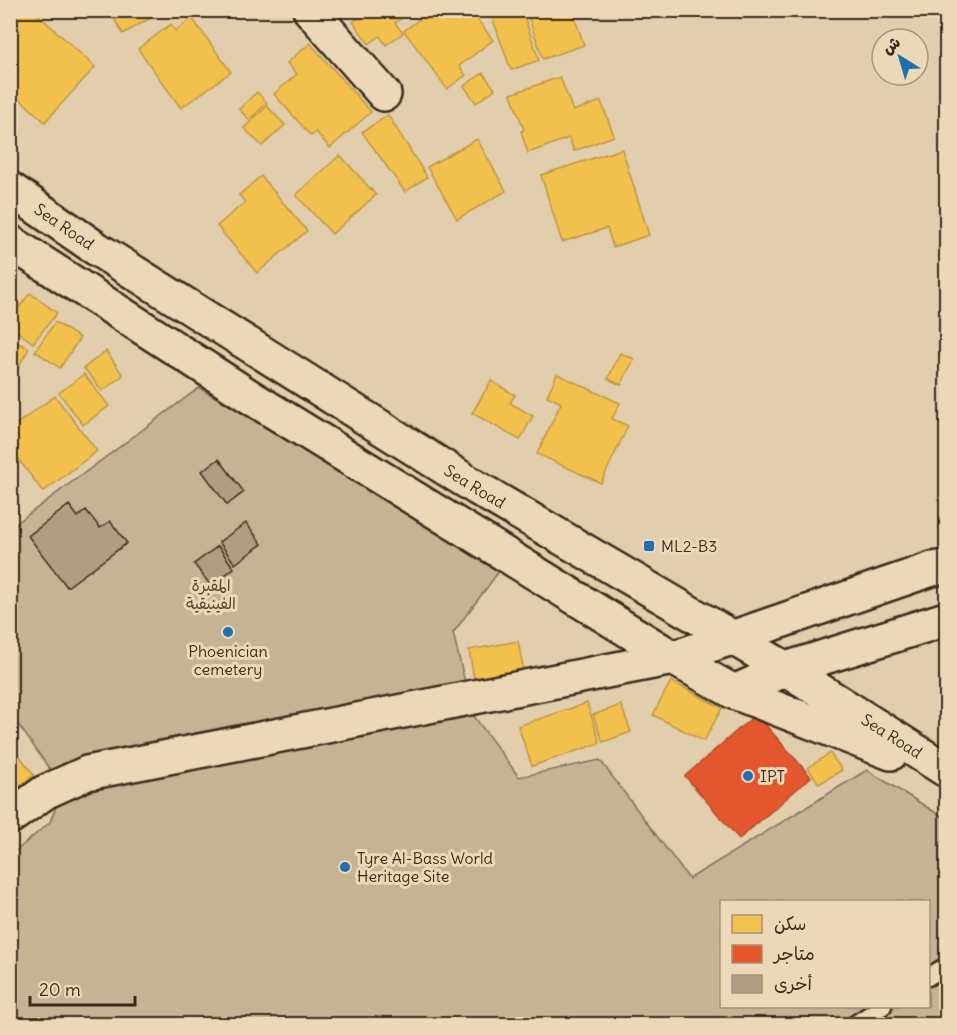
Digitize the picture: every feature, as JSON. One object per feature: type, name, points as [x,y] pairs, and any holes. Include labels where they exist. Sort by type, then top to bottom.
[{"type":"main road","points":[[310,10],[384,94]]},
{"type":"main road","name":"Sea Road","points":[[10,189],[97,249],[279,361],[477,488],[786,669],[946,772]]},
{"type":"main road","name":"Sea Road","points":[[10,242],[252,398],[673,658],[734,692],[946,772]]},
{"type":"main road","points":[[10,817],[45,792],[87,773],[673,658],[932,569],[946,567]]},
{"type":"main road","points":[[734,692],[786,669],[946,619]]},
{"type":"lane","points":[[930,976],[946,966]]},
{"type":"lane","points":[[855,1024],[880,1008]]},
{"type":"green space","name":"المقبرة الفينيقية","points":[[199,388],[506,562],[453,633],[473,715],[519,777],[600,760],[689,879],[867,770],[946,819],[946,1024],[11,1024],[11,855],[50,822],[63,788],[11,714],[10,528]]},
{"type":"building: سكن","points":[[10,10],[33,10],[95,67],[45,122],[10,90]]},
{"type":"building: سكن","points":[[109,10],[155,10],[157,14],[123,34]]},
{"type":"building: سكن","points":[[369,10],[412,10],[395,23],[403,33],[386,45],[380,36],[369,44],[353,22]]},
{"type":"building: سكن","points":[[431,10],[483,10],[485,14],[477,19],[493,40],[459,66],[466,75],[447,89],[404,31]]},
{"type":"building: سكن","points":[[511,10],[522,10],[539,60],[511,70],[492,17]]},
{"type":"building: سكن","points":[[526,10],[572,10],[584,45],[543,59]]},
{"type":"building: سكن","points":[[192,18],[231,72],[181,108],[138,49],[171,24],[175,31]]},
{"type":"building: سكن","points":[[310,43],[371,112],[330,148],[316,132],[311,136],[274,94],[297,74],[287,63]]},
{"type":"building: سكن","points":[[483,73],[495,89],[476,103],[464,86]]},
{"type":"building: سكن","points":[[560,77],[573,111],[601,101],[614,136],[574,151],[569,138],[528,153],[521,131],[524,130],[511,94]]},
{"type":"building: سكن","points":[[257,92],[267,103],[249,120],[239,109]]},
{"type":"building: سكن","points":[[267,106],[285,125],[262,146],[244,128]]},
{"type":"building: سكن","points":[[388,115],[427,177],[405,192],[362,132]]},
{"type":"building: سكن","points":[[477,139],[506,191],[457,219],[427,167]]},
{"type":"building: سكن","points":[[622,149],[649,235],[613,247],[607,228],[562,242],[541,175]]},
{"type":"building: سكن","points":[[340,155],[376,195],[332,234],[296,195]]},
{"type":"building: سكن","points":[[261,176],[307,231],[257,273],[217,226],[245,202],[239,195]]},
{"type":"building: سكن","points":[[30,293],[57,313],[33,343],[10,326],[10,319]]},
{"type":"building: سكن","points":[[55,322],[80,338],[60,368],[35,351]]},
{"type":"building: سكن","points":[[10,339],[29,348],[12,379],[10,378]]},
{"type":"building: سكن","points":[[106,351],[123,375],[102,391],[84,368]]},
{"type":"building: سكن","points":[[620,353],[634,359],[621,385],[608,379]]},
{"type":"building: سكن","points":[[84,374],[109,406],[83,425],[59,393]]},
{"type":"building: سكن","points":[[557,374],[620,403],[612,419],[628,426],[601,483],[537,454],[561,403],[547,396]]},
{"type":"building: سكن","points":[[491,381],[515,395],[510,403],[533,416],[520,440],[472,413]]},
{"type":"building: سكن","points":[[55,396],[97,451],[43,492],[10,448],[10,429]]},
{"type":"building: سكن","points":[[518,641],[525,677],[475,685],[469,650]]},
{"type":"building: سكن","points":[[671,681],[722,708],[704,741],[653,715]]},
{"type":"building: سكن","points":[[587,703],[600,743],[532,766],[518,726]]},
{"type":"building: سكن","points":[[621,705],[631,732],[603,742],[593,715]]},
{"type":"building: سكن","points":[[10,743],[34,775],[10,793]]},
{"type":"building: سكن","points":[[830,753],[842,770],[819,784],[808,768]]},
{"type":"building: متاجر","name":"IPT","points":[[756,714],[811,777],[739,839],[685,776]]},
{"type":"building: أخرى","points":[[219,459],[244,492],[227,505],[202,471]]},
{"type":"building: أخرى","points":[[69,505],[78,517],[86,510],[100,528],[110,521],[127,543],[67,587],[28,536]]},
{"type":"building: أخرى","points":[[246,523],[262,544],[235,564],[219,542]]},
{"type":"building: أخرى","points":[[218,546],[234,568],[211,586],[194,564]]},
{"type":"place","name":"ML2-B3","points":[[649,546]]},
{"type":"place","name":"Phoenician cemetery","points":[[228,632]]},
{"type":"place","name":"IPT","points":[[748,776]]},
{"type":"place","name":"Tyre Al-Bass World Heritage Site","points":[[345,867]]}]
